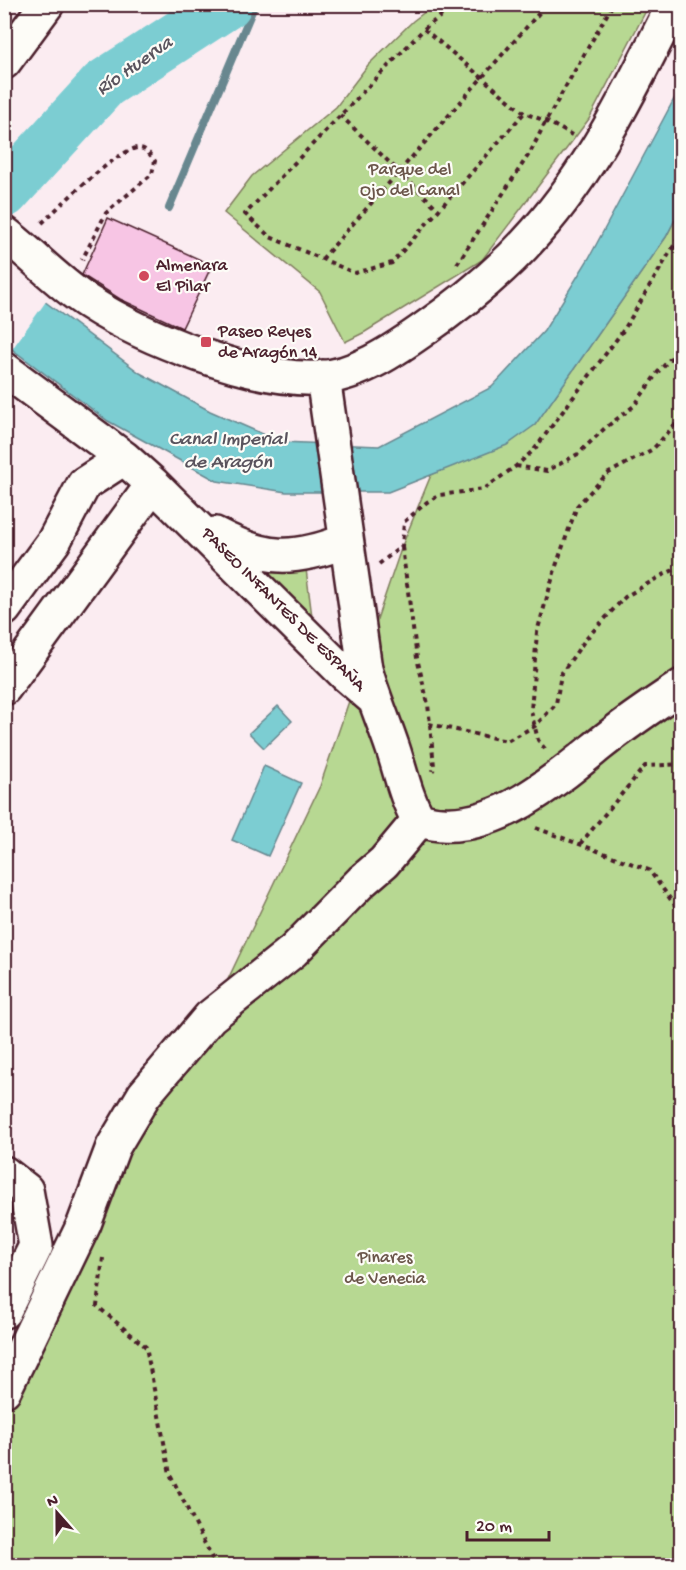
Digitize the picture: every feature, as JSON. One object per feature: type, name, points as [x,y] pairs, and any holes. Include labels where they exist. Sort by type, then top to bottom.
[{"type":"street","points":[[4,62],[47,4]]},
{"type":"street","points":[[4,233],[70,272],[87,302],[113,316],[200,354],[276,376],[323,378],[347,372],[391,352],[489,280],[537,232],[573,184],[606,134],[674,4]]},
{"type":"street","name":"PASEO INFANTES DE ESPAÑA","points":[[4,369],[124,458],[193,521],[345,674],[374,699]]},
{"type":"street","name":"PASEO INFANTES DE ESPAÑA","points":[[323,378],[365,669],[411,807],[419,820]]},
{"type":"street","points":[[4,609],[54,541],[84,484],[124,458]]},
{"type":"street","points":[[4,688],[153,484]]},
{"type":"street","name":"PASEO INFANTES DE ESPAÑA","points":[[193,521],[233,543],[253,551],[276,556],[300,555],[345,526]]},
{"type":"street","points":[[4,1390],[84,1224],[113,1147],[144,1095],[210,1017],[294,951],[362,881],[384,862],[419,820],[443,824],[466,822],[490,816],[518,804],[681,686]]},
{"type":"street","points":[[4,1173],[26,1190],[36,1246],[4,1311]]},
{"type":"path","points":[[456,4],[424,29],[245,214],[270,237],[355,273],[392,263],[524,113]]},
{"type":"path","points":[[322,259],[547,4]]},
{"type":"path","points":[[456,266],[531,151],[613,4]]},
{"type":"path","points":[[424,29],[524,113],[546,121]]},
{"type":"path","points":[[340,115],[439,210]]},
{"type":"path","points":[[42,223],[94,175],[127,152],[139,148],[146,150],[155,161],[152,174],[106,213],[70,272]]},
{"type":"path","points":[[681,232],[625,328],[534,450],[484,489],[440,495],[427,502],[404,522],[402,546],[417,658],[428,704],[429,724],[507,741],[535,726],[556,704],[561,674],[585,640],[625,597],[681,566]]},
{"type":"path","points":[[516,466],[548,471],[578,454],[605,428],[634,406],[658,372],[681,346]]},
{"type":"path","points":[[579,762],[551,756],[538,740],[531,711],[537,632],[556,566],[577,506],[607,474],[653,449],[681,417]]},
{"type":"path","points":[[351,575],[370,571],[402,546]]},
{"type":"path","points":[[579,844],[645,766],[681,764]]},
{"type":"path","points":[[518,804],[527,824],[649,870],[681,915]]},
{"type":"path","points":[[104,1250],[97,1306],[146,1347],[170,1474],[216,1566]]},
{"type":"green space","name":"Parque del Ojo del Canal","points":[[434,5],[649,5],[589,119],[482,260],[345,342],[320,292],[224,213],[252,176],[336,107],[368,65],[413,21]]},
{"type":"green space","name":"Pinares de Venecia","points":[[681,208],[681,1565],[5,1565],[4,1390],[84,1224],[210,1017],[320,786],[402,546],[431,475],[535,425],[666,237]]},
{"type":"green space","points":[[250,562],[306,569],[314,633]]},
{"type":"water","name":"Canal Imperial de Aragón","points":[[681,86],[681,208],[666,237],[535,425],[507,445],[388,492],[286,492],[217,481],[108,421],[5,344],[4,271],[140,373],[210,411],[281,442],[379,446],[492,387],[544,331],[589,258]]},
{"type":"water","points":[[278,706],[292,721],[264,748],[249,733]]},
{"type":"water","points":[[264,766],[301,783],[268,856],[232,840]]},
{"type":"pier","points":[[4,268],[47,300],[10,352],[4,348]]},
{"type":"building","name":"Almenara El Pilar","points":[[108,218],[212,265],[182,328],[120,299],[82,275]]},
{"type":"waterway","name":"Río Huerva","points":[[4,193],[104,84],[227,4]]},
{"type":"waterway","points":[[169,208],[255,4]]},
{"type":"place","name":"Almenara El Pilar","points":[[144,276]]},
{"type":"place","name":"Paseo Reyes de Aragón 14","points":[[206,342]]}]
